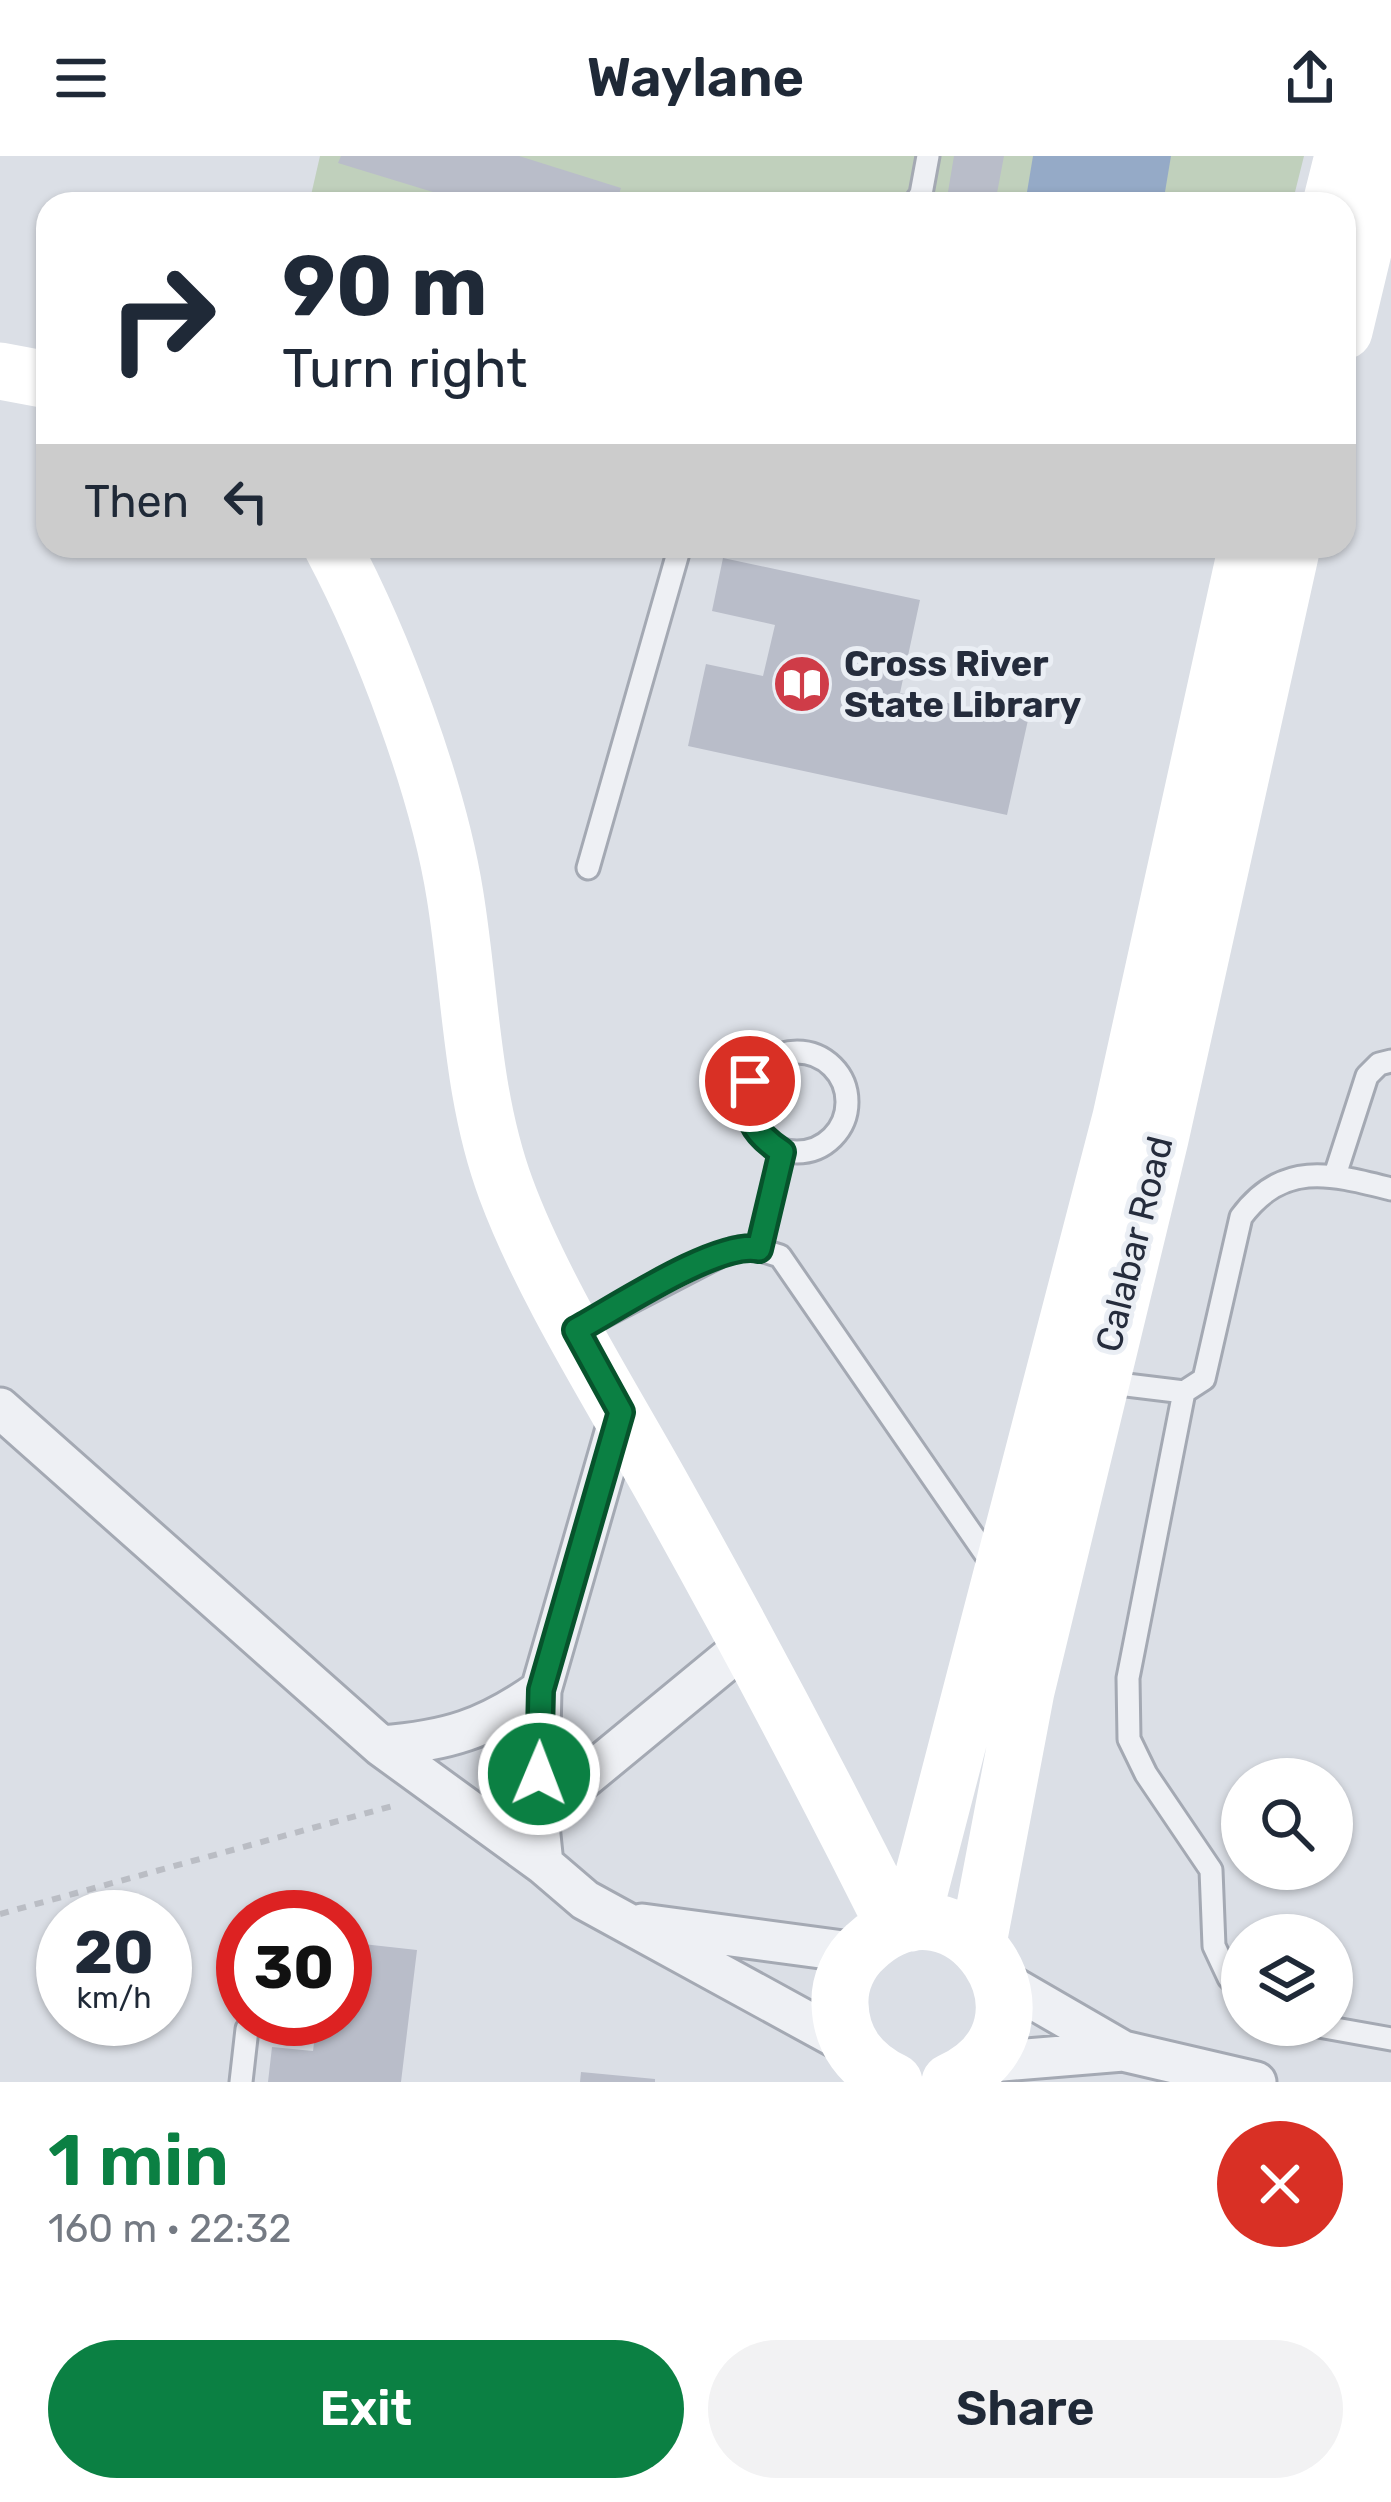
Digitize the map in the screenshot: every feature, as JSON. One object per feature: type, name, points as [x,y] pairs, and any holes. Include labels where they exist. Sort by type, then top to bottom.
[{"type":"main road","points":[[1334,192],[1343,156]]},
{"type":"main road","points":[[1364,297],[1386,156]]},
{"type":"main road","points":[[0,371],[36,378]]},
{"type":"main road","points":[[338,558],[366,610],[436,814],[454,892],[478,1082],[506,1190],[576,1330],[749,1642],[888,1934],[958,1930],[990,1962]]},
{"type":"main road","name":"Calabar Road","points":[[850,2045],[839,1997],[888,1934],[1004,1579],[1121,1117],[1243,558]]},
{"type":"main road","name":"Calabar Road","points":[[964,2073],[991,2050],[1004,2017],[990,1962],[1027,1690],[1289,558]]},
{"type":"main road","points":[[850,2045],[861,2061],[894,2082]]},
{"type":"street","points":[[0,1408],[381,1746],[618,1921],[850,2045]]},
{"type":"street","points":[[543,1864],[538,1816],[541,1690],[621,1412]]},
{"type":"street","points":[[538,1816],[749,1642]]},
{"type":"street","points":[[381,1746],[418,1743],[486,1726],[541,1690]]},
{"type":"street","points":[[618,1921],[888,1934]]},
{"type":"street","points":[[990,1962],[1123,2051],[1256,2082]]},
{"type":"street","points":[[964,2073],[1123,2051]]},
{"type":"lane","points":[[921,192],[928,156]]},
{"type":"lane","points":[[588,868],[677,558]]},
{"type":"lane","points":[[797,1051],[825,1059],[844,1081],[848,1109],[836,1136],[812,1151],[782,1152],[758,1136],[746,1110],[750,1081],[769,1059],[797,1051]]},
{"type":"lane","points":[[1335,1175],[1367,1076],[1378,1064],[1391,1061]]},
{"type":"lane","points":[[759,1249],[782,1152]]},
{"type":"lane","points":[[1101,1382],[1184,1392],[1204,1378],[1241,1216],[1256,1198],[1311,1173],[1391,1190]]},
{"type":"lane","points":[[576,1330],[733,1250],[759,1249],[780,1256],[929,1478],[1004,1579]]},
{"type":"lane","points":[[1184,1392],[1127,1678],[1129,1739],[1146,1774],[1211,1870],[1214,1946],[1221,1961]]},
{"type":"lane","points":[[1353,2032],[1391,2039]]},
{"type":"lane","points":[[241,2082],[245,2046]]},
{"type":"path","points":[[0,1914],[444,1791]]},
{"type":"green space","points":[[320,156],[1304,156],[1295,192],[312,192]]},
{"type":"water","points":[[1033,156],[1171,156],[1165,192],[1027,192]]},
{"type":"building","points":[[341,156],[519,156],[621,188],[620,192],[433,192],[338,163]]},
{"type":"building","points":[[954,156],[1004,156],[997,192],[948,192]]},
{"type":"building","name":"Cross River State Library","points":[[723,558],[920,600],[900,693],[1028,720],[1007,815],[688,746],[706,664],[763,676],[775,625],[712,611]]},
{"type":"building","points":[[372,1945],[417,1950],[401,2082],[268,2082],[272,2047],[313,2051],[314,2046],[372,2046]]},
{"type":"building","points":[[581,2072],[655,2079],[655,2082],[580,2082]]},
{"type":"place","name":"Cross River State Library","points":[[802,684]]},
{"type":"route","points":[[539,1774],[541,1690],[621,1412],[576,1330],[707,1261],[733,1250],[759,1249],[782,1152],[758,1136],[746,1110],[750,1081]]}]
